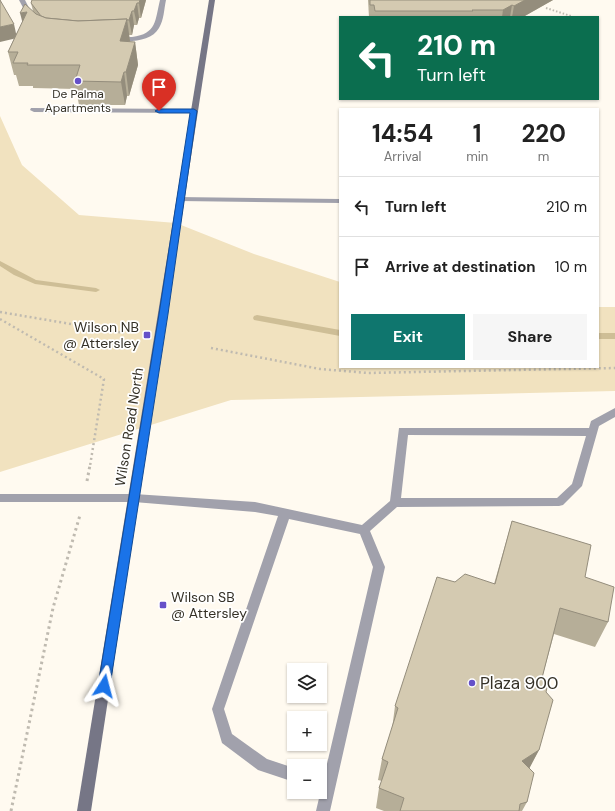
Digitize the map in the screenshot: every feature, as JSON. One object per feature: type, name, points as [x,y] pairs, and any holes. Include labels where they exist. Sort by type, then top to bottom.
[{"type":"main road","name":"Wilson Road North","points":[[84,811],[212,0]]},
{"type":"street","points":[[22,0],[32,20]]},
{"type":"street","points":[[110,39],[135,38],[151,33],[156,28],[163,0]]},
{"type":"street","points":[[34,110],[194,111]]},
{"type":"street","points":[[180,200],[339,201]]},
{"type":"street","points":[[364,530],[395,503],[559,502],[577,486],[596,424],[615,412]]},
{"type":"street","points":[[395,503],[403,431],[593,432]]},
{"type":"street","points":[[0,498],[134,498],[255,507],[364,530]]},
{"type":"street","points":[[285,513],[218,709],[227,738],[263,765],[287,773]]},
{"type":"street","points":[[327,773],[379,567],[364,530]]},
{"type":"street","points":[[323,799],[323,811]]},
{"type":"path","points":[[546,8],[571,16]]},
{"type":"path","points":[[0,312],[124,333]]},
{"type":"path","points":[[0,319],[104,379],[89,469]]},
{"type":"path","points":[[211,348],[320,369],[368,373],[615,368]]},
{"type":"path","points":[[11,811],[53,608],[80,516]]},
{"type":"shaded area","points":[[0,116],[22,165],[79,215],[176,223],[254,254],[339,282],[339,368],[599,368],[599,307],[615,307],[615,391],[231,400],[0,472]]},
{"type":"building","points":[[0,0],[14,24],[0,27]]},
{"type":"building","points":[[32,0],[140,0],[134,11],[132,11],[129,20],[78,21],[46,18],[41,16],[31,3]]},
{"type":"building","points":[[370,0],[525,0],[503,10],[375,11],[374,5],[370,5]]},
{"type":"building","points":[[25,4],[36,14],[46,18],[78,21],[127,19],[120,41],[135,42],[126,72],[124,72],[121,82],[75,81],[80,65],[27,65],[28,63],[13,63],[18,52],[8,52],[27,12],[20,13]]},
{"type":"building","name":"Plaza 900","points":[[512,521],[591,545],[585,577],[614,587],[608,622],[560,608],[542,678],[548,683],[546,692],[553,700],[539,750],[522,761],[534,773],[527,802],[520,804],[519,811],[400,811],[404,798],[379,788],[388,762],[382,759],[398,708],[395,706],[437,577],[455,582],[465,574],[495,584]]},
{"type":"waterway","points":[[0,263],[35,282],[96,290]]},
{"type":"waterway","points":[[257,318],[339,333]]},
{"type":"waterway","points":[[599,336],[615,336]]},
{"type":"place","name":"De Palma Apartments","points":[[78,81]]},
{"type":"place","name":"Wilson NB @ Attersley","points":[[147,335]]},
{"type":"place","name":"Wilson SB @ Attersley","points":[[163,605]]},
{"type":"place","name":"Plaza 900","points":[[472,683]]},
{"type":"route","points":[[104,686],[194,111],[159,111]]}]
